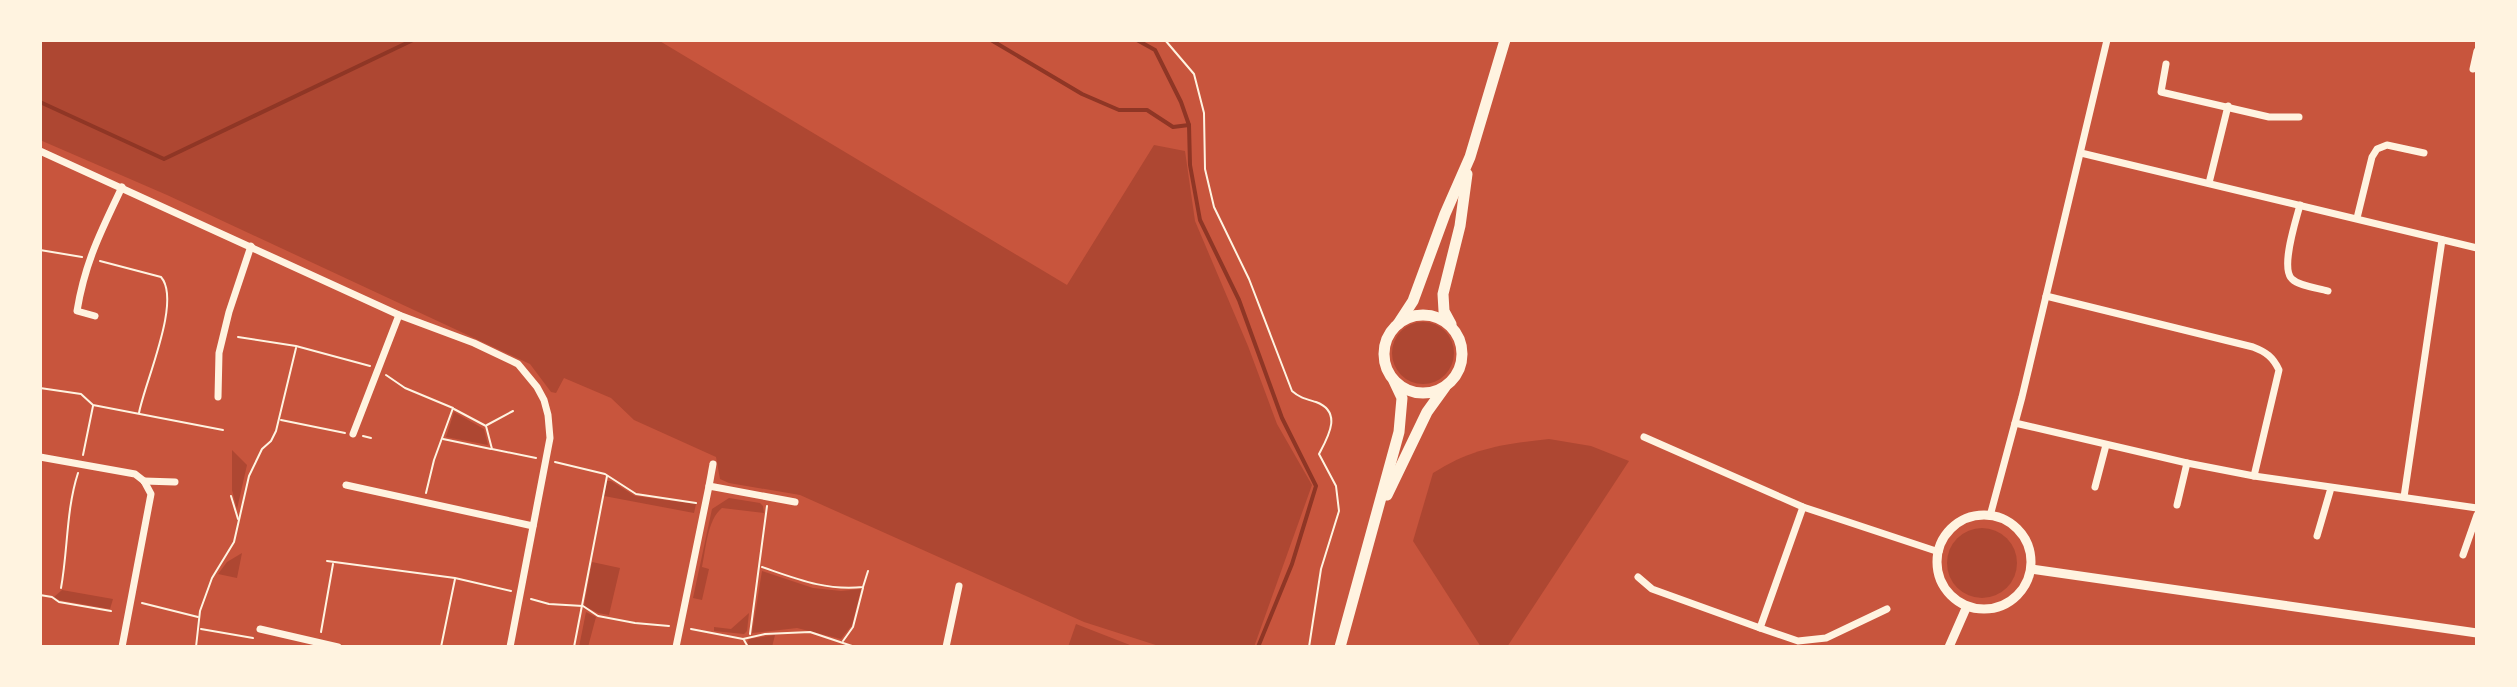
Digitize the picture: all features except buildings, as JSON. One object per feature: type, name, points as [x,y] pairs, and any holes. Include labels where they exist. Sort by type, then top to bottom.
[{"type":"main road","points":[[1340,647],[1402,417],[1402,398],[1384,362],[1386,340],[1413,301],[1470,157],[1505,40]]},
{"type":"main road","points":[[1375,521],[1427,412],[1451,381],[1461,362],[1459,341],[1444,311],[1443,294],[1460,226],[1470,157]]},
{"type":"main road","points":[[1398,324],[1406,319],[1427,315],[1447,324],[1454,331]]},
{"type":"main road","points":[[1394,381],[1416,393],[1429,393],[1451,381]]},
{"type":"street","points":[[1990,516],[2107,40]]},
{"type":"street","points":[[2473,69],[2477,51]]},
{"type":"street","points":[[2166,64],[2161,92],[2269,117],[2299,117]]},
{"type":"street","points":[[2209,183],[2228,106]]},
{"type":"street","points":[[2357,218],[2372,157],[2377,149],[2387,145],[2424,153]]},
{"type":"street","points":[[40,151],[399,315],[474,343],[518,364],[537,387],[548,415],[550,438],[510,647]]},
{"type":"street","points":[[2081,153],[2477,248]]},
{"type":"street","points":[[95,316],[77,311],[88,258],[122,187]]},
{"type":"street","points":[[2300,205],[2287,271],[2292,279],[2300,283],[2328,291]]},
{"type":"street","points":[[2404,497],[2442,240]]},
{"type":"street","points":[[218,397],[219,353],[251,246]]},
{"type":"street","points":[[2046,296],[2253,347],[2275,360],[2279,370],[2254,476]]},
{"type":"street","points":[[353,434],[399,315]]},
{"type":"street","points":[[2015,423],[2254,476],[2477,508]]},
{"type":"street","points":[[1644,437],[1803,507],[1939,552]]},
{"type":"street","points":[[2095,487],[2106,445]]},
{"type":"street","points":[[40,457],[135,474],[144,481],[151,494],[122,647]]},
{"type":"street","points":[[2177,505],[2187,463]]},
{"type":"street","points":[[676,647],[713,464]]},
{"type":"street","points":[[144,481],[175,482]]},
{"type":"street","points":[[346,485],[533,526]]},
{"type":"street","points":[[709,486],[795,502]]},
{"type":"street","points":[[2317,536],[2331,488]]},
{"type":"street","points":[[1760,628],[1803,507]]},
{"type":"street","points":[[2463,555],[2477,515]]},
{"type":"street","points":[[1990,516],[2005,520],[2026,540],[2031,554],[2031,569],[2019,594],[2008,603],[1980,609],[1955,599],[1940,578],[1939,552],[1944,539],[1964,520],[1990,516]]},
{"type":"street","points":[[2031,569],[2477,633]]},
{"type":"street","points":[[1638,577],[1652,589],[1798,641],[1826,638],[1887,609]]},
{"type":"street","points":[[946,647],[959,586]]},
{"type":"street","points":[[1949,647],[1967,606]]},
{"type":"street","points":[[260,629],[338,647]]},
{"type":"path","points":[[1165,40],[1194,74],[1204,113],[1205,169],[1214,207],[1249,279],[1292,391],[1303,400],[1320,403],[1331,415],[1332,429],[1319,454],[1336,486],[1339,511],[1321,569],[1309,647]]},
{"type":"path","points":[[40,250],[88,258],[161,277],[165,281],[168,297],[163,328],[139,413]]},
{"type":"path","points":[[238,337],[296,346],[377,368],[405,388],[486,426],[492,449]]},
{"type":"path","points":[[196,647],[199,617],[212,578],[234,542],[253,466],[262,449],[273,438],[280,420],[296,346]]},
{"type":"path","points":[[40,388],[81,394],[93,405],[223,430]]},
{"type":"path","points":[[61,588],[76,480],[93,405]]},
{"type":"path","points":[[424,502],[453,408]]},
{"type":"path","points":[[486,426],[513,411]]},
{"type":"path","points":[[280,420],[371,438]]},
{"type":"path","points":[[442,438],[607,475],[636,494],[705,503]]},
{"type":"path","points":[[574,647],[607,475]]},
{"type":"path","points":[[231,496],[238,521]]},
{"type":"path","points":[[749,636],[768,498]]},
{"type":"path","points":[[327,561],[455,578],[549,604],[583,606],[598,616],[635,623],[680,627],[743,639],[797,631],[855,647]]},
{"type":"path","points":[[319,643],[333,563]]},
{"type":"path","points":[[760,567],[814,586],[841,589],[863,587]]},
{"type":"path","points":[[842,642],[853,627],[868,571]]},
{"type":"path","points":[[441,647],[455,578]]},
{"type":"path","points":[[40,595],[59,602],[111,611]]},
{"type":"path","points":[[132,600],[199,617]]},
{"type":"path","points":[[200,628],[252,639],[260,629]]},
{"type":"path","points":[[743,639],[748,647]]},
{"type":"shaded area","points":[[40,40],[658,40],[1067,285],[1154,145],[1185,151],[1195,221],[1277,424],[1312,485],[1254,647],[1162,647],[1084,622],[800,495],[729,483],[720,479],[716,457],[634,420],[611,398],[564,378],[556,393],[551,392],[530,364],[167,195],[40,140]]},
{"type":"shaded area","points":[[1423,322],[1435,324],[1445,331],[1452,341],[1452,365],[1445,375],[1435,382],[1423,384],[1411,382],[1401,375],[1394,365],[1392,353],[1394,341],[1401,331],[1411,324]]},
{"type":"shaded area","points":[[454,412],[484,429],[488,445],[446,437]]},
{"type":"shaded area","points":[[1549,439],[1591,446],[1629,461],[1507,647],[1481,647],[1413,541],[1433,473],[1488,448]]},
{"type":"shaded area","points":[[232,450],[247,465],[237,509],[232,490]]},
{"type":"shaded area","points":[[607,481],[635,496],[696,504],[694,513],[604,496]]},
{"type":"shaded area","points":[[729,498],[760,503],[764,513],[722,508],[717,513],[708,535],[702,567],[709,569],[702,600],[693,598],[712,509]]},
{"type":"shaded area","points":[[1982,528],[2007,538],[2017,563],[2007,588],[1982,598],[1957,588],[1947,563],[1957,538]]},
{"type":"shaded area","points":[[242,553],[237,578],[218,574],[227,562]]},
{"type":"shaded area","points":[[592,562],[620,568],[609,615],[584,606]]},
{"type":"shaded area","points":[[762,571],[813,588],[841,591],[861,589],[852,625],[841,639],[797,628],[752,633]]},
{"type":"shaded area","points":[[62,590],[113,599],[110,609],[54,597]]},
{"type":"shaded area","points":[[586,612],[596,617],[588,647],[579,647]]},
{"type":"shaded area","points":[[749,613],[744,634],[714,631],[714,627],[731,629]]},
{"type":"shaded area","points":[[1076,624],[1135,647],[1068,647]]},
{"type":"shaded area","points":[[775,635],[772,647],[750,647],[747,643],[749,639]]},
{"type":"waterway","points":[[40,102],[164,159],[413,40]]},
{"type":"waterway","points":[[991,40],[1082,94],[1119,110],[1147,110],[1173,127],[1189,125]]},
{"type":"waterway","points":[[1137,40],[1155,50],[1181,102],[1189,125],[1190,165],[1200,220],[1239,300],[1282,418],[1316,486],[1292,564],[1258,647]]}]
